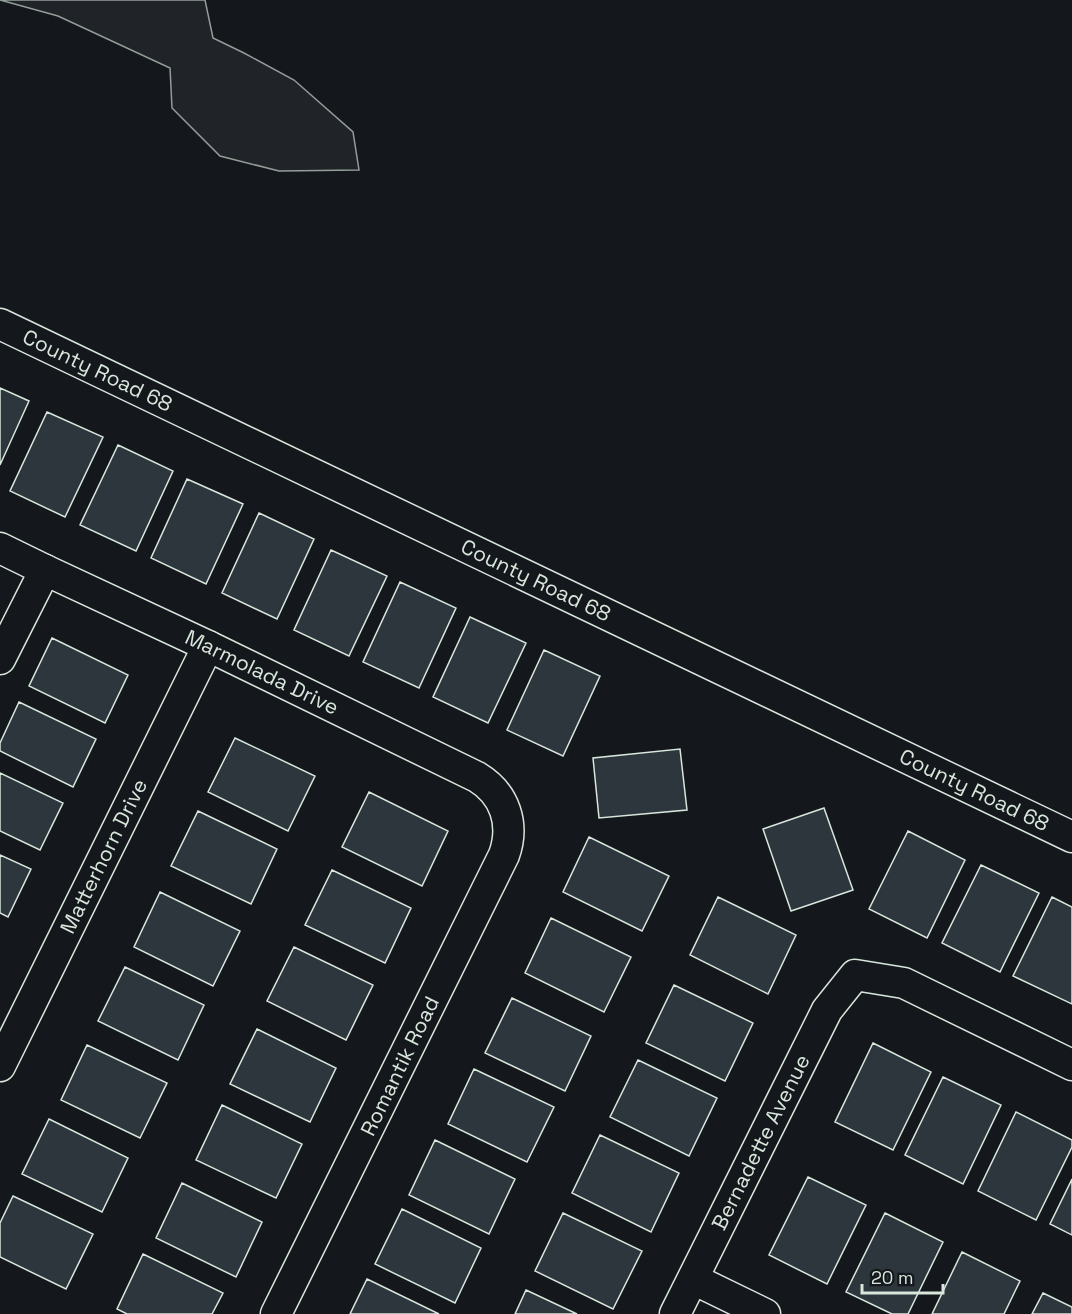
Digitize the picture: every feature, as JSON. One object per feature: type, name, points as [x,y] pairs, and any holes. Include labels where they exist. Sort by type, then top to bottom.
[{"type":"street","name":"County Road 68","points":[[0,324],[1072,837]]},
{"type":"street","name":"Marmolada Drive","points":[[0,548],[477,777],[497,794],[507,814]]},
{"type":"street","points":[[0,659],[45,570]]},
{"type":"street","name":"Matterhorn Drive","points":[[0,1066],[208,646]]},
{"type":"street","name":"Romantik Road","points":[[276,1314],[503,858],[509,837],[507,814]]},
{"type":"street","name":"Bernadette Avenue","points":[[675,1314],[827,1010],[855,975],[904,983],[1072,1065]]},
{"type":"street","points":[[693,1279],[765,1314]]},
{"type":"shaded area","points":[[0,0],[205,0],[213,38],[294,80],[353,132],[359,170],[279,171],[220,156],[172,108],[170,68],[58,16]]},
{"type":"building","points":[[0,388],[29,401],[0,465]]},
{"type":"building","points":[[47,412],[103,437],[65,517],[10,491]]},
{"type":"building","points":[[118,445],[173,471],[136,551],[80,525]]},
{"type":"building","points":[[187,479],[243,504],[206,584],[151,558]]},
{"type":"building","points":[[259,513],[314,539],[277,619],[222,593]]},
{"type":"building","points":[[331,550],[387,576],[349,656],[294,630]]},
{"type":"building","points":[[400,582],[456,608],[419,688],[363,662]]},
{"type":"building","points":[[470,617],[526,643],[488,723],[433,697]]},
{"type":"building","points":[[52,638],[128,675],[105,723],[29,686]]},
{"type":"building","points":[[544,650],[600,676],[563,756],[507,730]]},
{"type":"building","points":[[19,702],[96,739],[73,787],[0,751],[0,743]]},
{"type":"building","points":[[235,738],[315,776],[288,831],[208,792]]},
{"type":"building","points":[[680,749],[687,810],[599,818],[593,758]]},
{"type":"building","points":[[0,773],[63,803],[40,850],[0,831]]},
{"type":"building","points":[[369,792],[448,831],[422,886],[342,847]]},
{"type":"building","points":[[824,808],[853,890],[791,911],[763,829]]},
{"type":"building","points":[[198,811],[277,849],[251,904],[171,866]]},
{"type":"building","points":[[908,831],[965,860],[927,938],[869,909]]},
{"type":"building","points":[[589,837],[669,876],[642,931],[563,892]]},
{"type":"building","points":[[0,855],[31,869],[8,917],[0,913]]},
{"type":"building","points":[[981,865],[1039,893],[1000,972],[942,943]]},
{"type":"building","points":[[332,870],[411,908],[385,963],[305,925]]},
{"type":"building","points":[[160,892],[240,931],[213,986],[134,947]]},
{"type":"building","points":[[718,897],[796,935],[768,994],[690,955]]},
{"type":"building","points":[[1052,897],[1072,907],[1072,1004],[1013,976]]},
{"type":"building","points":[[551,918],[631,957],[604,1012],[525,973]]},
{"type":"building","points":[[294,947],[373,985],[346,1040],[267,1001]]},
{"type":"building","points":[[125,967],[204,1005],[178,1060],[98,1021]]},
{"type":"building","points":[[674,985],[753,1023],[725,1081],[646,1043]]},
{"type":"building","points":[[512,998],[591,1036],[565,1091],[485,1053]]},
{"type":"building","points":[[257,1029],[336,1068],[310,1122],[230,1084]]},
{"type":"building","points":[[873,1043],[931,1072],[893,1150],[835,1122]]},
{"type":"building","points":[[87,1045],[167,1083],[140,1138],[61,1100]]},
{"type":"building","points":[[638,1060],[717,1098],[689,1156],[610,1117]]},
{"type":"building","points":[[474,1069],[554,1107],[527,1162],[448,1124]]},
{"type":"building","points":[[943,1077],[1001,1105],[963,1184],[905,1155]]},
{"type":"building","points":[[222,1105],[302,1144],[276,1198],[196,1160]]},
{"type":"building","points":[[1016,1112],[1072,1140],[1072,1147],[1036,1220],[978,1191]]},
{"type":"building","points":[[49,1119],[128,1158],[102,1212],[22,1174]]},
{"type":"building","points":[[600,1135],[679,1173],[651,1232],[572,1193]]},
{"type":"building","points":[[435,1140],[515,1179],[489,1234],[409,1195]]},
{"type":"building","points":[[808,1177],[866,1205],[827,1284],[769,1255]]},
{"type":"building","points":[[1072,1179],[1072,1235],[1050,1224]]},
{"type":"building","points":[[182,1183],[262,1222],[236,1277],[156,1238]]},
{"type":"building","points":[[13,1196],[93,1234],[66,1289],[0,1257],[0,1223]]},
{"type":"building","points":[[402,1209],[481,1248],[455,1303],[375,1264]]},
{"type":"building","points":[[563,1213],[642,1251],[613,1309],[535,1271]]},
{"type":"building","points":[[885,1213],[943,1242],[908,1314],[892,1314],[846,1292]]},
{"type":"building","points":[[962,1252],[1020,1281],[1004,1314],[932,1314]]},
{"type":"building","points":[[143,1254],[223,1293],[212,1314],[127,1314],[117,1309]]},
{"type":"building","points":[[367,1279],[439,1314],[350,1314]]},
{"type":"building","points":[[526,1290],[577,1314],[515,1314]]},
{"type":"building","points":[[1043,1293],[1072,1307],[1072,1314],[1032,1314]]}]
